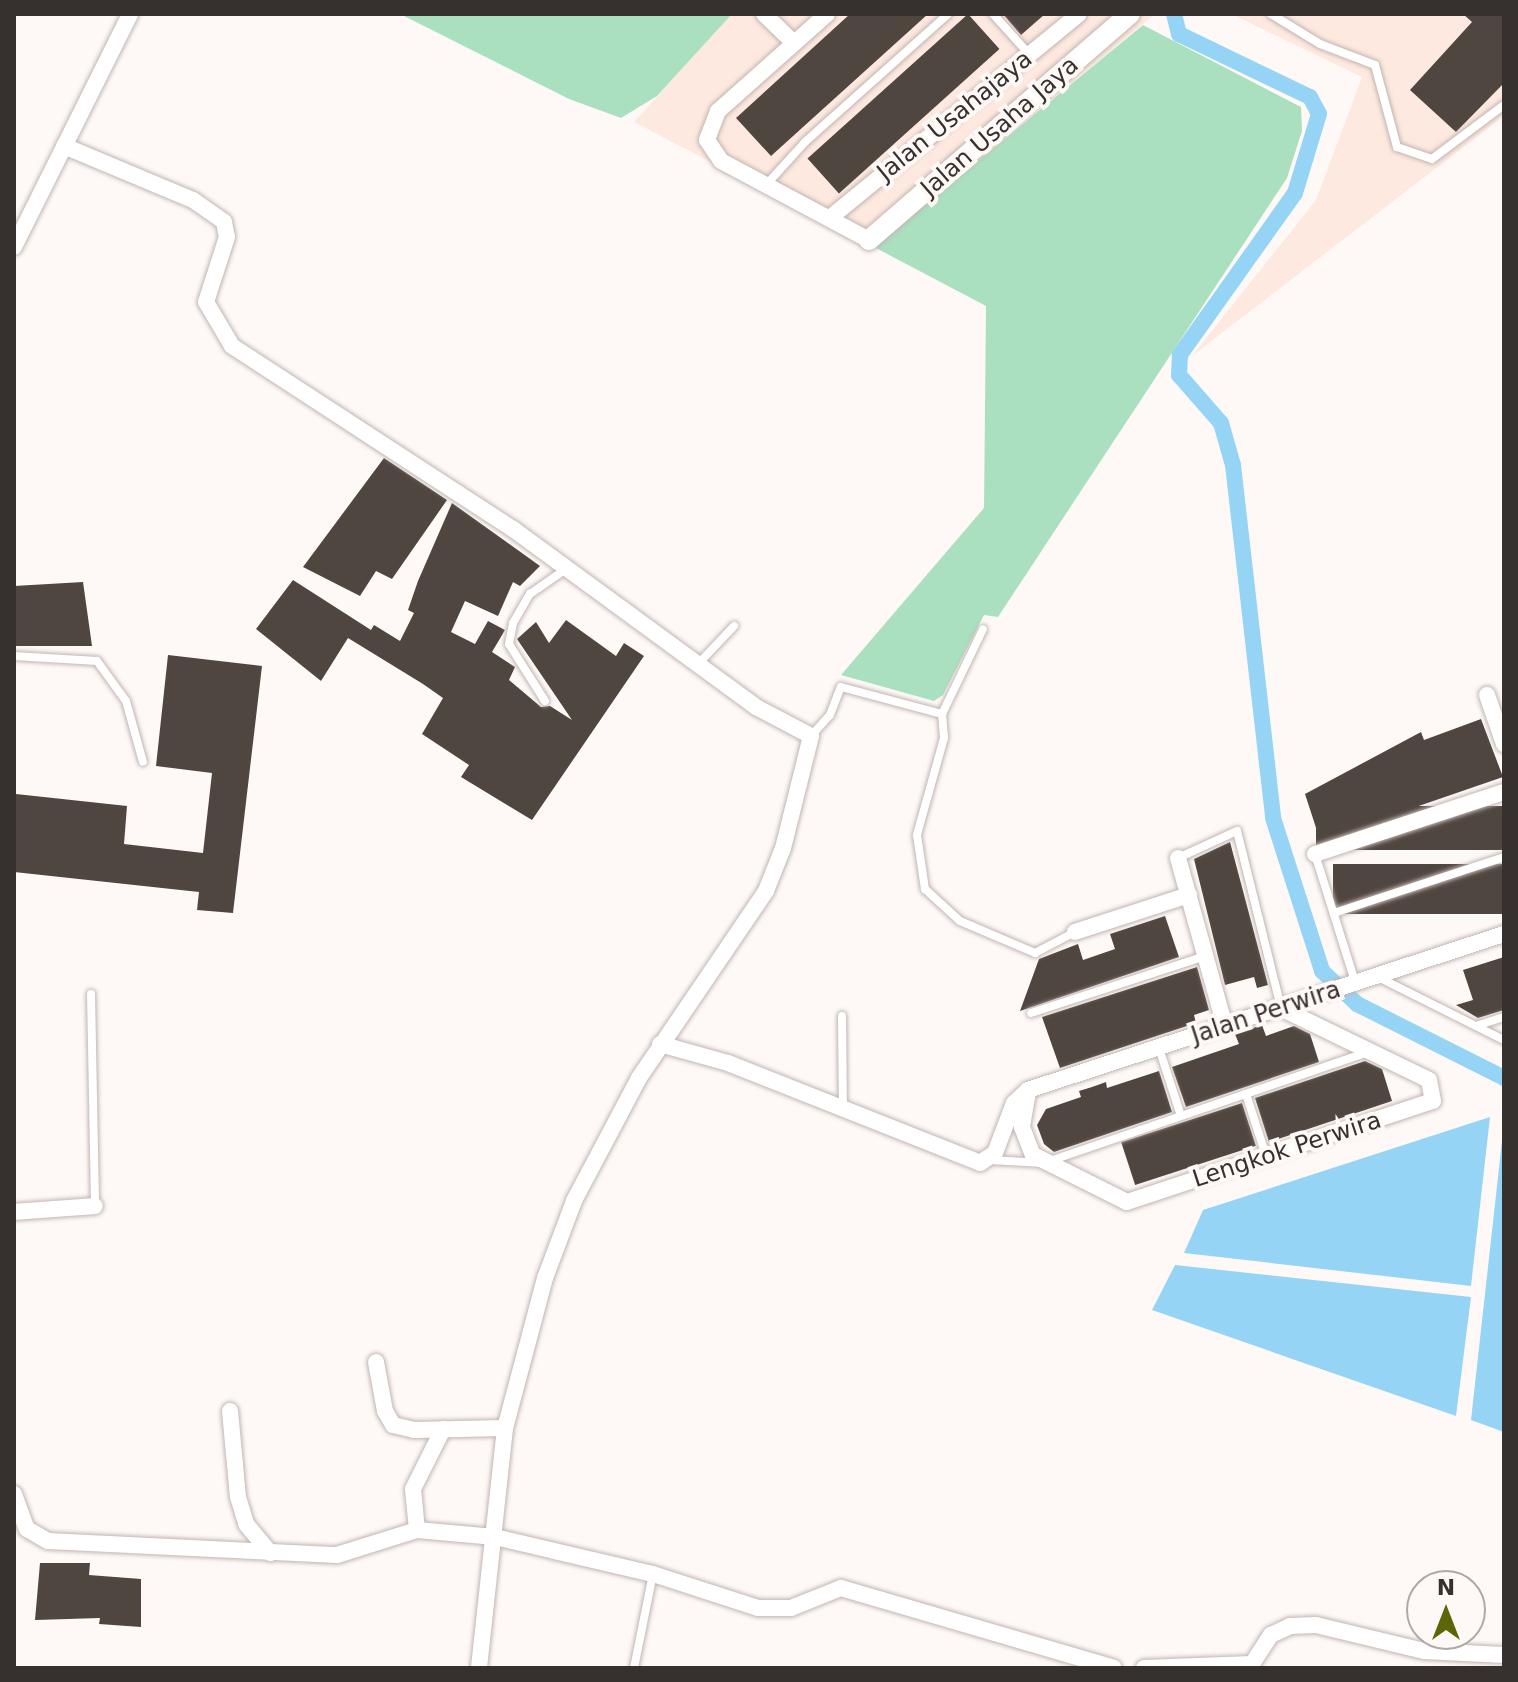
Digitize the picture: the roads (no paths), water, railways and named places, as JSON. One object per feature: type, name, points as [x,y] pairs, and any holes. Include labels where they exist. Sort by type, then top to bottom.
[{"type":"street","points":[[14,247],[130,14]]},
{"type":"street","points":[[764,14],[794,43]]},
{"type":"street","points":[[827,14],[718,111],[707,140],[721,161],[869,240]]},
{"type":"street","name":"Jalan Usahajaya","points":[[831,217],[1079,14]]},
{"type":"street","name":"Jalan Usaha Jaya","points":[[869,240],[1130,14]]},
{"type":"street","points":[[64,146],[193,200],[224,222],[227,237],[206,302],[232,346],[566,569],[756,707],[811,736],[783,848],[766,891],[660,1044],[574,1201],[545,1278],[505,1428],[479,1668]]},
{"type":"street","points":[[1487,695],[1504,744]]},
{"type":"street","points":[[1315,854],[1504,792]]},
{"type":"street","points":[[1178,858],[1225,1026]]},
{"type":"street","points":[[1075,932],[1189,895]]},
{"type":"street","name":"Jalan Perwira","points":[[1028,1090],[1504,934]]},
{"type":"street","name":"Lengkok Perwira","points":[[1044,1163],[1127,1202],[1433,1101],[1435,1091],[1429,1080],[1281,1008]]},
{"type":"street","points":[[660,1044],[697,1052],[843,1107],[971,1163],[989,1160],[1014,1103],[1028,1090]]},
{"type":"street","points":[[1028,1090],[1022,1127],[1026,1145],[1044,1163]]},
{"type":"street","points":[[14,1212],[95,1206]]},
{"type":"street","points":[[376,1362],[385,1411],[393,1425],[443,1429],[505,1428]]},
{"type":"street","points":[[230,1411],[238,1497],[246,1524],[270,1553]]},
{"type":"street","points":[[417,1530],[413,1489],[443,1429]]},
{"type":"street","points":[[14,1494],[27,1529],[48,1541],[337,1555],[417,1530],[495,1537],[653,1574],[758,1608],[791,1608],[841,1588],[1114,1668]]},
{"type":"street","points":[[1144,1668],[1252,1664],[1271,1635],[1290,1626],[1316,1625],[1424,1651],[1504,1655]]},
{"type":"lane","points":[[766,185],[805,142],[948,14]]},
{"type":"lane","points":[[993,14],[1030,54]]},
{"type":"lane","points":[[1271,14],[1320,44],[1375,65],[1397,147],[1432,159],[1504,105]]},
{"type":"lane","points":[[545,701],[509,644],[513,623],[530,594],[566,569]]},
{"type":"lane","points":[[696,665],[734,626]]},
{"type":"lane","points":[[983,629],[942,714],[944,738],[917,835],[925,889],[960,921],[1035,953],[1075,932]]},
{"type":"lane","points":[[14,656],[97,661],[126,701],[143,762]]},
{"type":"lane","points":[[811,736],[830,715],[841,687],[942,714]]},
{"type":"lane","points":[[1178,858],[1237,831],[1281,1008]]},
{"type":"lane","points":[[1315,854],[1355,983]]},
{"type":"lane","points":[[1334,913],[1504,857]]},
{"type":"lane","points":[[1031,1013],[1206,955]]},
{"type":"lane","points":[[1377,976],[1504,1040]]},
{"type":"lane","points":[[91,994],[95,1206]]},
{"type":"lane","points":[[842,1016],[843,1107]]},
{"type":"lane","points":[[1476,1026],[1504,1017]]},
{"type":"lane","points":[[1159,1048],[1181,1116]]},
{"type":"lane","points":[[989,1160],[1044,1163],[1370,1051]]},
{"type":"lane","points":[[1246,1094],[1266,1156]]},
{"type":"lane","points":[[634,1668],[653,1574]]},
{"type":"water","points":[[1490,1117],[1471,1286],[1184,1253],[1203,1210]]},
{"type":"water","points":[[1504,1123],[1504,1432],[1471,1420]]},
{"type":"water","points":[[1175,1265],[1471,1297],[1456,1416],[1152,1310]]},
{"type":"waterway","points":[[1174,14],[1179,34],[1310,97],[1319,114],[1295,193],[1180,355],[1179,375],[1221,423],[1233,465],[1273,818],[1322,971],[1357,1004],[1504,1078]]}]
